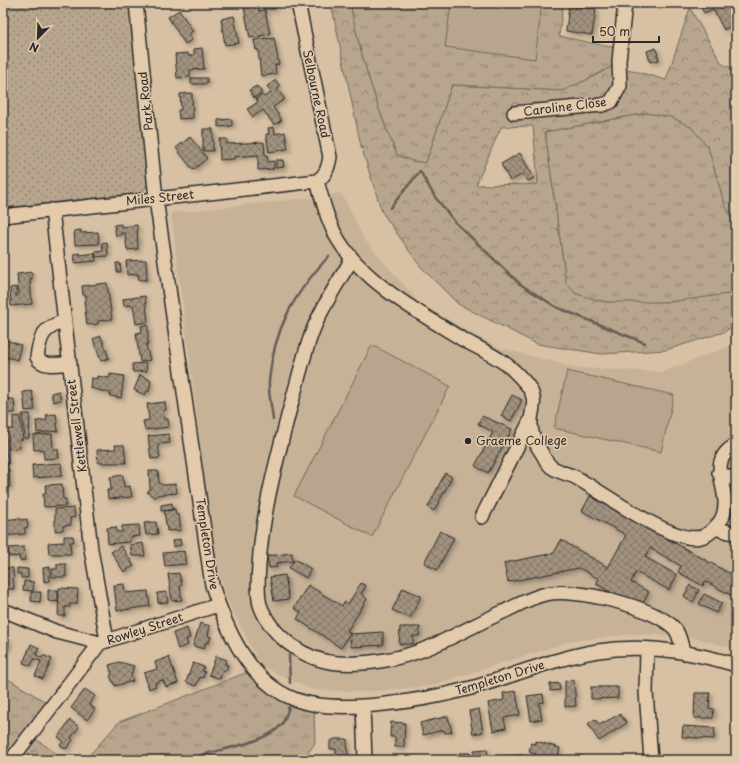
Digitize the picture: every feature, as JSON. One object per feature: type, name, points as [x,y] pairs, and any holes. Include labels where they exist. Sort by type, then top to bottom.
[{"type":"street","name":"Park Road","points":[[136,3],[156,199]]},
{"type":"street","name":"Selbourne Road","points":[[298,3],[330,157],[324,177],[317,181]]},
{"type":"street","name":"Caroline Close","points":[[514,113],[611,102],[620,86],[619,61],[625,3]]},
{"type":"street","name":"Miles Street","points":[[3,216],[317,181]]},
{"type":"street","points":[[317,181],[338,240],[352,259],[372,278],[415,310],[510,367],[530,390],[533,398],[530,421],[531,431],[535,442],[552,468],[575,478],[663,529],[679,535],[700,538],[715,528],[723,517],[726,508],[726,497],[719,472],[721,460],[724,454],[736,445]]},
{"type":"street","name":"Templeton Drive","points":[[156,199],[212,585],[218,605],[232,637],[257,673],[282,693],[294,699],[308,703],[363,706],[427,697],[470,688],[576,655],[620,649],[684,653],[736,665]]},
{"type":"street","name":"Kettlewell Street","points":[[52,210],[91,549],[104,642]]},
{"type":"street","points":[[352,259],[326,301],[310,338],[276,465],[261,533],[258,578],[260,604],[275,632],[297,649],[317,658],[335,663],[356,663],[394,658],[429,648],[513,607],[546,594],[562,593],[619,602],[663,618],[676,630],[684,653]]},
{"type":"street","points":[[65,321],[47,329],[43,336],[37,356],[41,362],[47,364],[70,363]]},
{"type":"street","points":[[482,516],[530,421]]},
{"type":"street","points":[[719,472],[736,480]]},
{"type":"street","points":[[715,528],[736,534]]},
{"type":"street","name":"Rowley Street","points":[[3,610],[57,632],[104,642],[218,605]]},
{"type":"street","points":[[11,760],[104,642]]},
{"type":"street","points":[[647,650],[646,692],[651,760]]},
{"type":"street","points":[[363,706],[365,760]]},
{"type":"shaded area","name":"Graeme College","points":[[341,193],[365,240],[420,304],[497,347],[577,368],[662,372],[736,344],[736,649],[692,637],[633,634],[571,641],[430,686],[365,692],[313,690],[261,666],[226,598],[213,545],[171,213]]},
{"type":"green space","points":[[3,3],[131,3],[150,182],[140,193],[3,208]]},
{"type":"green space","points":[[331,3],[350,3],[358,41],[369,80],[382,119],[397,155],[412,161],[426,163],[452,85],[562,91],[593,77],[614,65],[666,80],[690,8],[722,64],[736,70],[736,228],[724,202],[708,147],[691,127],[671,117],[646,113],[545,132],[566,283],[576,294],[605,302],[669,302],[736,293],[736,324],[724,332],[666,350],[602,354],[537,344],[458,304],[420,266],[382,212],[361,146]],"holes":[[[533,126],[538,184],[476,185],[501,127]]]},
{"type":"green space","points":[[350,3],[563,3],[559,36],[616,48],[614,65],[593,77],[562,91],[452,85],[426,163],[412,161],[397,155],[376,100],[364,60]]},
{"type":"green space","points":[[451,3],[542,3],[535,59],[445,47]]},
{"type":"green space","points":[[646,113],[671,117],[691,127],[708,147],[724,202],[736,228],[735,294],[654,303],[610,302],[592,299],[577,294],[566,283],[545,132]]},
{"type":"green space","points":[[372,345],[450,386],[372,537],[294,496]]},
{"type":"green space","points":[[567,371],[674,395],[661,452],[554,428]]},
{"type":"green space","points":[[248,672],[270,693],[284,702],[293,706],[314,709],[315,743],[303,760],[85,760],[119,722]]},
{"type":"green space","points":[[3,676],[56,708],[34,738],[66,760],[3,760]]},
{"type":"building","points":[[249,3],[258,3],[259,11],[265,10],[270,34],[250,38],[244,8],[250,7]]},
{"type":"building","points":[[263,3],[275,3],[275,9],[263,9]]},
{"type":"building","points":[[699,3],[728,3],[736,17],[736,23],[724,30],[713,9],[704,13]]},
{"type":"building","points":[[569,6],[596,9],[592,35],[566,31]]},
{"type":"building","points":[[179,10],[193,31],[188,34],[192,40],[185,44],[168,17]]},
{"type":"building","points":[[234,16],[239,43],[225,45],[221,19]]},
{"type":"building","points":[[274,38],[279,64],[275,65],[276,74],[261,76],[258,49],[256,50],[254,40]]},
{"type":"building","points":[[202,48],[204,69],[190,70],[190,77],[177,78],[175,54],[188,53],[188,56],[194,55],[194,49]]},
{"type":"building","points":[[656,48],[659,60],[650,62],[647,51]]},
{"type":"building","points":[[191,78],[207,78],[207,84],[191,84]]},
{"type":"building","points":[[276,80],[280,87],[277,89],[285,99],[273,107],[282,120],[274,125],[263,110],[253,117],[247,109],[258,102],[256,99],[262,95],[264,97],[271,93],[267,86]]},
{"type":"building","points":[[257,86],[262,93],[254,98],[249,90]]},
{"type":"building","points":[[192,93],[193,118],[179,119],[178,110],[181,110],[180,94]]},
{"type":"building","points":[[232,119],[232,126],[218,127],[218,120]]},
{"type":"building","points":[[274,127],[275,134],[285,132],[288,149],[269,152],[266,134],[269,134],[268,128]]},
{"type":"building","points":[[203,129],[213,129],[213,151],[203,151]]},
{"type":"building","points":[[190,137],[207,158],[193,170],[176,148]]},
{"type":"building","points":[[219,139],[227,139],[227,144],[264,142],[265,155],[267,155],[268,162],[274,161],[274,169],[258,170],[258,155],[220,160]]},
{"type":"building","points":[[520,153],[534,178],[528,181],[523,174],[510,181],[501,164]]},
{"type":"building","points":[[276,160],[283,160],[284,167],[276,168]]},
{"type":"building","points":[[121,224],[121,227],[137,225],[138,249],[127,250],[125,233],[121,233],[121,235],[116,236],[114,225]]},
{"type":"building","points":[[81,230],[81,233],[98,232],[99,244],[75,245],[74,231]]},
{"type":"building","points":[[107,242],[108,256],[95,257],[95,252],[103,251],[102,243]]},
{"type":"building","points":[[80,253],[80,255],[95,253],[96,261],[75,263],[74,254]]},
{"type":"building","points":[[146,260],[147,280],[139,280],[138,274],[127,275],[126,261]]},
{"type":"building","points":[[116,263],[120,263],[121,272],[117,272]]},
{"type":"building","points":[[32,272],[32,279],[30,279],[32,304],[11,306],[10,288],[16,287],[16,296],[19,295],[17,274]]},
{"type":"building","points":[[107,283],[112,319],[98,321],[98,324],[87,325],[84,301],[86,301],[86,295],[83,295],[82,286]]},
{"type":"building","points":[[145,296],[148,322],[136,324],[133,305],[124,306],[123,299]]},
{"type":"building","points":[[148,325],[148,344],[146,345],[150,360],[140,362],[136,333],[142,332],[141,326]]},
{"type":"building","points":[[101,336],[109,358],[101,361],[93,339]]},
{"type":"building","points":[[3,339],[21,345],[17,360],[7,357],[6,359],[3,358]]},
{"type":"building","points":[[146,363],[147,371],[133,372],[132,364]]},
{"type":"building","points":[[110,374],[124,376],[121,398],[110,396],[110,393],[90,388],[91,378],[97,379],[97,376],[109,378]]},
{"type":"building","points":[[140,375],[151,380],[149,392],[147,391],[145,395],[134,390]]},
{"type":"building","points":[[32,391],[35,410],[25,411],[23,392]]},
{"type":"building","points":[[59,391],[61,400],[53,402],[51,393]]},
{"type":"building","points":[[512,395],[522,400],[511,421],[501,416]]},
{"type":"building","points":[[3,399],[14,399],[15,413],[3,413]]},
{"type":"building","points":[[165,402],[166,410],[163,410],[164,419],[168,419],[169,427],[145,430],[143,421],[149,420],[147,404]]},
{"type":"building","points":[[22,414],[30,414],[29,438],[25,439]]},
{"type":"building","points":[[56,414],[58,431],[37,433],[36,421],[47,420],[46,415]]},
{"type":"building","points":[[20,416],[23,439],[19,440],[20,448],[7,449],[6,437],[3,437],[3,425],[4,429],[13,429],[13,417]]},
{"type":"building","points":[[482,416],[512,429],[488,473],[475,466],[493,432],[478,424]]},
{"type":"building","points":[[52,434],[53,449],[58,449],[59,458],[44,459],[43,449],[34,450],[33,435]]},
{"type":"building","points":[[169,434],[170,443],[158,444],[160,458],[151,459],[148,436]]},
{"type":"building","points":[[115,445],[124,445],[126,463],[98,463],[97,450],[116,449]]},
{"type":"building","points":[[3,449],[6,449],[8,465],[3,465]]},
{"type":"building","points":[[61,463],[62,476],[33,478],[32,465]]},
{"type":"building","points":[[3,469],[9,469],[10,487],[3,488]]},
{"type":"building","points":[[149,471],[158,471],[159,483],[162,485],[176,484],[177,493],[157,495],[155,498],[147,492],[150,489]]},
{"type":"building","points":[[445,473],[452,477],[434,511],[428,507]]},
{"type":"building","points":[[123,475],[124,487],[130,486],[132,497],[108,499],[107,490],[111,490],[110,477]]},
{"type":"building","points":[[62,484],[63,499],[66,499],[66,506],[44,507],[43,494],[46,494],[45,485]]},
{"type":"building","points":[[590,496],[736,577],[736,598],[705,581],[703,586],[678,572],[681,566],[650,548],[645,557],[677,575],[669,590],[636,572],[631,582],[649,592],[640,608],[596,584],[599,579],[579,568],[508,582],[504,563],[554,553],[561,540],[606,566],[605,568],[607,569],[626,535],[582,511]]},
{"type":"building","points":[[172,503],[173,510],[161,511],[161,505]]},
{"type":"building","points":[[74,508],[75,517],[70,518],[71,525],[63,526],[63,530],[55,531],[55,509]]},
{"type":"building","points":[[175,509],[176,515],[179,515],[181,530],[167,531],[164,511]]},
{"type":"building","points":[[3,516],[5,516],[5,520],[20,518],[20,520],[27,519],[28,527],[25,528],[25,534],[3,536]]},
{"type":"building","points":[[156,522],[158,534],[146,535],[144,523]]},
{"type":"building","points":[[139,525],[140,536],[130,537],[130,542],[108,544],[107,528],[116,527],[117,532],[122,532],[122,526]]},
{"type":"building","points":[[440,531],[454,538],[437,570],[424,563]]},
{"type":"building","points":[[64,536],[73,536],[74,542],[70,542],[71,554],[49,554],[48,543],[64,542]]},
{"type":"building","points":[[180,539],[181,545],[173,547],[172,541]]},
{"type":"building","points":[[143,543],[145,556],[132,556],[130,545]]},
{"type":"building","points":[[121,546],[134,566],[124,572],[111,552]]},
{"type":"building","points":[[24,547],[25,560],[20,561],[19,556],[9,557],[8,548]]},
{"type":"building","points":[[184,551],[186,564],[165,566],[163,553]]},
{"type":"building","points":[[292,553],[293,561],[276,563],[277,567],[269,568],[267,556]]},
{"type":"building","points":[[295,559],[311,569],[306,578],[289,568]]},
{"type":"building","points":[[57,564],[66,564],[66,577],[52,577],[52,569],[57,569]]},
{"type":"building","points":[[50,567],[50,581],[44,582],[43,568]]},
{"type":"building","points":[[4,568],[13,568],[14,589],[7,589],[3,583]]},
{"type":"building","points":[[17,568],[28,569],[28,578],[21,578],[21,574],[17,574]]},
{"type":"building","points":[[179,573],[182,585],[180,586],[182,600],[172,601],[168,574]]},
{"type":"building","points":[[285,575],[289,599],[274,601],[270,577]]},
{"type":"building","points":[[24,581],[34,582],[33,591],[23,590]]},
{"type":"building","points":[[361,583],[366,586],[361,594],[367,599],[347,631],[350,633],[341,648],[297,619],[301,612],[294,608],[308,585],[342,606],[344,602],[348,604]]},
{"type":"building","points":[[124,584],[125,593],[148,591],[150,606],[117,611],[114,585]]},
{"type":"building","points":[[690,585],[699,590],[693,602],[684,596]]},
{"type":"building","points":[[59,588],[78,589],[77,604],[70,604],[70,607],[65,607],[65,616],[58,616]]},
{"type":"building","points":[[403,588],[421,596],[410,618],[392,610]]},
{"type":"building","points":[[48,590],[58,590],[58,602],[48,601]]},
{"type":"building","points":[[31,592],[41,592],[40,602],[31,601]]},
{"type":"building","points":[[167,592],[168,602],[158,603],[157,593]]},
{"type":"building","points":[[704,594],[722,603],[716,613],[699,604]]},
{"type":"building","points":[[200,623],[210,626],[208,636],[211,637],[209,643],[206,642],[204,649],[193,646]]},
{"type":"building","points":[[400,627],[420,627],[419,636],[413,636],[413,644],[399,644]]},
{"type":"building","points":[[187,628],[190,638],[186,639],[188,645],[178,649],[173,633]]},
{"type":"building","points":[[383,632],[383,645],[351,647],[350,634]]},
{"type":"building","points":[[3,637],[9,639],[8,649],[3,648]]},
{"type":"building","points":[[31,644],[39,648],[36,655],[42,658],[43,655],[52,659],[43,679],[35,676],[41,661],[34,659],[31,666],[23,663]]},
{"type":"building","points":[[216,656],[227,660],[225,664],[228,665],[226,671],[223,670],[220,679],[209,675]]},
{"type":"building","points":[[169,657],[178,683],[166,687],[163,680],[155,683],[156,686],[149,689],[144,673],[157,669],[155,662]]},
{"type":"building","points":[[119,662],[134,666],[131,675],[133,681],[115,686],[110,676],[112,675],[109,665]]},
{"type":"building","points":[[193,663],[204,667],[202,671],[205,672],[203,678],[200,677],[196,686],[186,682]]},
{"type":"building","points":[[574,680],[576,706],[565,707],[565,681]]},
{"type":"building","points":[[559,683],[560,690],[550,691],[550,684]]},
{"type":"building","points":[[591,687],[618,687],[618,698],[591,699]]},
{"type":"building","points":[[85,689],[95,696],[89,704],[95,709],[87,720],[71,708]]},
{"type":"building","points":[[516,691],[520,715],[504,718],[506,728],[493,731],[488,703],[504,700],[503,693]]},
{"type":"building","points":[[695,693],[710,693],[709,708],[714,709],[713,718],[694,718]]},
{"type":"building","points":[[543,694],[544,702],[539,703],[542,719],[531,721],[527,696]]},
{"type":"building","points":[[479,709],[483,732],[473,734],[469,711]]},
{"type":"building","points":[[620,714],[627,723],[599,741],[588,724],[595,719],[599,725]]},
{"type":"building","points":[[448,716],[452,732],[445,733],[444,730],[423,735],[420,723]]},
{"type":"building","points":[[70,720],[79,727],[71,738],[73,740],[66,749],[60,745],[63,741],[58,737]]},
{"type":"building","points":[[391,722],[405,723],[404,747],[395,747],[395,737],[390,737]]},
{"type":"building","points":[[683,726],[715,728],[714,739],[682,737]]},
{"type":"building","points":[[335,739],[347,739],[348,758],[336,759],[336,749],[330,749],[330,741]]},
{"type":"building","points":[[536,741],[560,748],[558,757],[545,755],[544,760],[535,759],[536,754],[529,752],[531,743],[536,744]]},
{"type":"building","points":[[487,749],[489,760],[482,760],[481,755],[475,756],[474,750]]},
{"type":"building","points":[[459,753],[470,753],[471,760],[460,760]]},
{"type":"building","points":[[522,755],[523,760],[495,760],[495,757]]},
{"type":"building","points":[[582,756],[583,760],[572,760],[572,757]]},
{"type":"building","points":[[698,757],[706,760],[676,760],[676,759]]},
{"type":"waterway","points":[[390,208],[420,171],[435,197],[455,222],[520,284],[556,307],[645,343]]},
{"type":"waterway","points":[[273,420],[269,381],[276,344],[281,328],[296,298],[329,256]]},
{"type":"waterway","points":[[289,655],[290,683]]},
{"type":"waterway","points":[[186,760],[251,742],[263,737],[274,731],[282,724],[289,707]]},
{"type":"place","name":"Graeme College","points":[[468,441]]}]
